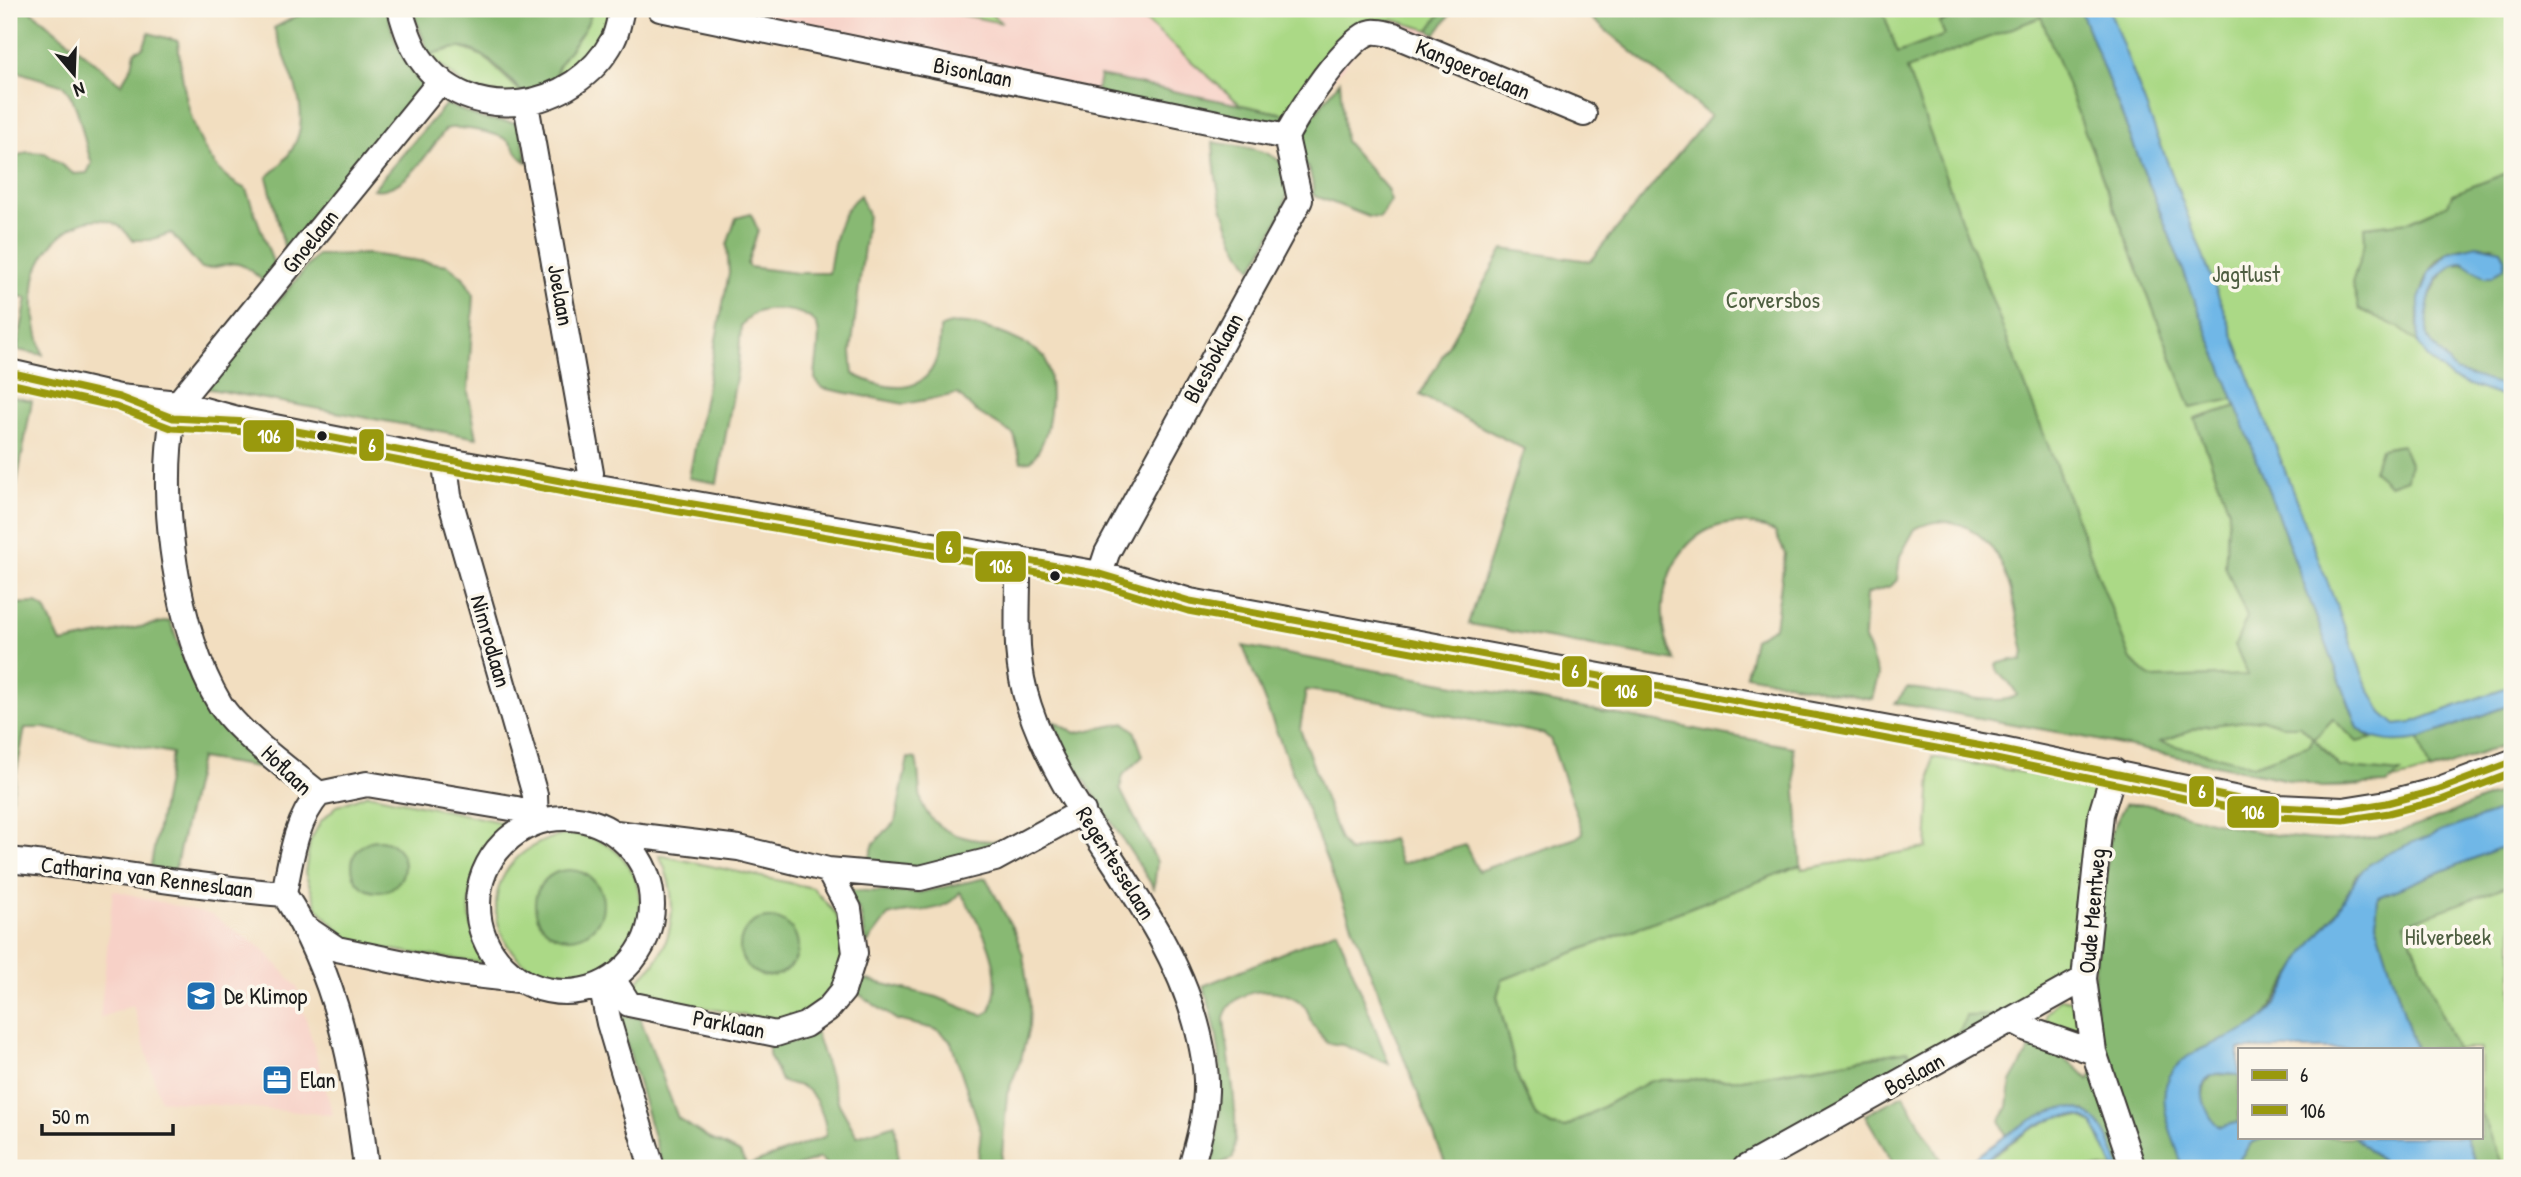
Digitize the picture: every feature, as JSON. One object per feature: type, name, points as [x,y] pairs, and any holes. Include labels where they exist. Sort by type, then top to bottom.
[{"type":"street","points":[[400,9],[407,36],[422,60],[441,80],[467,96],[496,103],[527,104],[563,92],[593,69],[614,38],[622,9]]},
{"type":"street","name":"Bisonlaan","points":[[660,9],[1286,137]]},
{"type":"street","name":"Kangoeroelaan","points":[[1286,137],[1296,116],[1354,42],[1372,32],[1394,36],[1584,114]]},
{"type":"street","name":"Gnoelaan","points":[[176,410],[441,80]]},
{"type":"street","name":"Joelaan","points":[[527,104],[592,473],[587,486]]},
{"type":"street","name":"Blesboklaan","points":[[1100,574],[1107,553],[1300,200],[1286,137]]},
{"type":"street","points":[[9,372],[176,410],[448,461],[1100,574],[1190,601],[2114,771],[2186,790],[2277,807],[2343,810],[2387,803],[2437,790],[2512,762]]},
{"type":"street","name":"Hoflaan","points":[[176,410],[166,481],[170,531],[194,653],[221,706],[267,751],[319,794],[309,805],[298,832],[284,894]]},
{"type":"street","name":"Nimrodlaan","points":[[448,461],[446,472],[449,496],[535,794],[536,822]]},
{"type":"street","name":"Regentesselaan","points":[[1018,559],[1017,659],[1026,695],[1048,752],[1156,928],[1187,990],[1204,1053],[1206,1089],[1203,1125],[1191,1168]]},
{"type":"street","name":"Oude Meentweg","points":[[2114,771],[2101,814],[2084,979],[2094,1052],[2133,1168]]},
{"type":"street","points":[[319,794],[367,784],[517,809],[536,822]]},
{"type":"street","points":[[519,980],[495,958],[480,929],[477,896],[487,864],[500,847],[507,839],[536,822],[585,819],[616,833],[739,848],[828,870],[920,878],[995,859],[1083,811]]},
{"type":"street","points":[[306,929],[337,949],[448,972],[519,980],[546,991],[574,992],[607,982],[634,960],[648,935],[653,907],[649,878],[641,862],[616,833]]},
{"type":"street","name":"Catharina van Renneslaan","points":[[9,860],[86,867],[206,888],[284,894]]},
{"type":"street","name":"Parklaan","points":[[607,982],[629,1004],[776,1034],[805,1026],[828,1009],[843,992],[855,953],[849,909],[828,870]]},
{"type":"street","points":[[284,894],[306,929],[341,1016],[357,1093],[366,1168]]},
{"type":"street","name":"Boslaan","points":[[1745,1168],[2084,979]]},
{"type":"street","points":[[607,982],[609,1023],[652,1168]]},
{"type":"street","points":[[2010,1020],[2027,1029],[2094,1052]]},
{"type":"shaded area","points":[[660,9],[1454,9],[1436,34],[1420,47],[1372,32],[1286,137]]},
{"type":"shaded area","name":"De Klimop","points":[[113,890],[212,915],[263,949],[297,987],[333,1115],[160,1100],[133,1005],[100,1018]]},
{"type":"green space","points":[[14,9],[29,9],[121,84],[132,66],[135,51],[143,48],[149,33],[178,41],[183,82],[194,125],[214,164],[246,189],[277,273],[267,284],[239,264],[201,268],[171,233],[150,240],[132,240],[119,226],[105,220],[90,220],[61,235],[40,263],[35,279],[34,308],[43,355],[17,350],[27,298],[9,294],[9,159],[27,152],[45,153],[74,174],[87,173],[92,163],[78,113],[64,86],[9,69],[9,26]]},
{"type":"green space","points":[[310,9],[387,9],[402,54],[414,74],[430,92],[291,257],[284,246],[267,177],[285,160],[296,142],[300,107],[274,28]]},
{"type":"green space","points":[[412,9],[592,9],[589,21],[558,68],[554,90],[527,98],[498,67],[471,50],[454,48],[429,55]]},
{"type":"green space","points":[[592,9],[613,9],[602,44],[554,90],[558,68],[589,20]]},
{"type":"green space","points":[[933,9],[985,9],[1002,23]]},
{"type":"green space","points":[[1132,9],[1444,9],[1429,30],[1394,20],[1363,23],[1289,115],[1241,105]]},
{"type":"green space","points":[[1444,9],[1454,9],[1436,34],[1429,30]]},
{"type":"green space","name":"Corversbos","points":[[1580,9],[1882,9],[1898,53],[1945,35],[1939,23],[1976,9],[2080,9],[2234,399],[2191,408],[2041,17],[1907,69],[1962,222],[2131,660],[2151,678],[2248,675],[2235,645],[2247,617],[2225,566],[2229,510],[2195,419],[2237,406],[2358,728],[2371,739],[2357,742],[2333,719],[2314,739],[2340,767],[2401,773],[2386,784],[2322,787],[2068,734],[1895,703],[1907,688],[1996,700],[2017,695],[1999,673],[1996,664],[2011,660],[2022,661],[2024,652],[2007,579],[1991,547],[1978,534],[1950,522],[1926,524],[1915,529],[1900,556],[1897,580],[1891,586],[1866,594],[1864,636],[1878,676],[1872,699],[1746,675],[1754,639],[1775,627],[1785,554],[1775,532],[1745,524],[1718,526],[1696,537],[1679,556],[1668,580],[1663,606],[1665,634],[1675,661],[1469,624],[1524,449],[1420,395],[1503,249],[1590,261],[1710,116]],"holes":[[[2263,719],[2284,726],[2300,726],[2313,738],[2310,745],[2253,765],[2160,742],[2204,726]]]},
{"type":"green space","points":[[1882,9],[1976,9],[1940,23],[1946,35],[1898,53]]},
{"type":"green space","name":"Jagtlust","points":[[2069,9],[2512,9],[2512,742],[2397,780],[2322,787],[2142,748],[1884,72],[2040,15]]},
{"type":"green space","points":[[459,47],[483,56],[527,98],[468,89],[429,55]]},
{"type":"green space","points":[[1100,76],[1289,115],[1280,127],[1095,99]]},
{"type":"green space","points":[[1340,81],[1345,141],[1387,189],[1391,201],[1380,218],[1369,217],[1313,195],[1309,170],[1296,147],[1294,140]]},
{"type":"green space","points":[[446,104],[483,119],[520,123],[527,162],[503,138],[477,130],[451,128],[446,129],[406,178],[385,189],[373,189]]},
{"type":"green space","points":[[1213,142],[1263,152],[1277,159],[1285,170],[1288,183],[1281,214],[1252,269],[1234,240],[1223,209]]},
{"type":"green space","points":[[2512,171],[2512,388],[2475,380],[2455,371],[2433,348],[2426,319],[2433,289],[2441,276],[2453,265],[2470,264],[2494,246],[2457,249],[2441,258],[2433,267],[2426,278],[2419,305],[2419,343],[2398,327],[2359,309],[2352,283],[2365,242],[2364,227],[2408,222],[2448,204],[2452,194]]},
{"type":"green space","points":[[860,195],[868,215],[851,352],[853,374],[888,386],[916,384],[934,365],[939,349],[940,328],[951,324],[978,326],[1009,336],[1045,357],[1050,383],[1050,411],[1044,439],[1038,451],[1031,461],[1021,462],[1014,435],[974,410],[958,394],[904,404],[822,388],[815,379],[819,341],[814,322],[799,313],[769,310],[753,314],[741,326],[738,367],[717,483],[689,478],[729,273],[727,245],[736,218],[751,214],[758,230],[747,264],[749,267],[797,273],[829,273],[841,220],[852,202]]},
{"type":"green space","points":[[369,254],[448,265],[463,277],[474,295],[468,392],[477,438],[205,388],[317,255]]},
{"type":"green space","points":[[9,396],[32,401],[9,526]]},
{"type":"green space","points":[[2402,445],[2410,463],[2407,479],[2390,485],[2373,471],[2381,449]]},
{"type":"green space","points":[[36,603],[45,609],[61,643],[170,621],[189,670],[212,714],[235,742],[266,760],[275,770],[200,758],[174,874],[150,870],[172,753],[44,728],[25,728],[9,812],[9,604]]},
{"type":"green space","points":[[1243,646],[1793,747],[1801,865],[1502,980],[1497,996],[1518,1078],[1536,1117],[1552,1126],[1564,1128],[1652,1080],[1742,1079],[1907,1051],[1919,1064],[1724,1168],[1447,1168]],"holes":[[[1306,690],[1544,734],[1550,739],[1583,833],[1576,838],[1478,871],[1465,845],[1401,864],[1392,839],[1349,852],[1340,840],[1300,729]]]},
{"type":"green space","points":[[2512,704],[2512,742],[2430,772],[2419,739]]},
{"type":"green space","points":[[1053,721],[1075,733],[1125,723],[1134,730],[1143,756],[1123,775],[1120,789],[1157,862],[1154,888],[1069,756]]},
{"type":"green space","points":[[1932,757],[2072,781],[2093,790],[2096,800],[2080,933],[2072,973],[1919,1064],[1907,1051],[1742,1079],[1652,1080],[1564,1128],[1552,1126],[1536,1117],[1518,1078],[1497,996],[1502,980],[1801,865],[1802,869],[1927,848]]},
{"type":"green space","points":[[908,758],[916,759],[922,803],[938,825],[963,837],[977,840],[1018,838],[952,865],[866,870],[874,843],[895,822]]},
{"type":"green space","points":[[2512,787],[2512,806],[2405,848],[2356,875],[2342,904],[2306,952],[2265,1017],[2165,1097],[2183,1168],[2120,1168],[2108,1138],[2085,1110],[2028,1122],[2007,1137],[2000,1120],[2008,1107],[2011,1082],[2035,1040],[2077,1068],[2089,1080],[2101,1056],[2093,983],[2111,833],[2125,804],[2145,804],[2230,826],[2290,837],[2348,840],[2376,837],[2411,828]]},
{"type":"green space","points":[[368,794],[510,824],[495,838],[484,854],[471,890],[472,927],[487,964],[353,944],[318,909],[305,873],[310,841],[321,821],[337,806]],"holes":[[[380,840],[388,843],[402,858],[400,878],[395,885],[379,892],[363,887],[355,863],[357,851],[369,842]]]},
{"type":"green space","points":[[572,834],[606,844],[628,864],[639,890],[639,918],[630,945],[612,966],[586,978],[553,977],[531,968],[508,946],[497,919],[496,901],[500,883],[508,868],[520,855],[535,845]]},
{"type":"green space","points":[[378,840],[388,842],[396,848],[402,856],[402,876],[396,884],[388,890],[378,892],[368,890],[360,884],[354,876],[352,866],[354,856],[360,848],[368,842]]},
{"type":"green space","name":"Hilverbeek","points":[[2512,843],[2512,1168],[2478,1168],[2465,1138],[2482,1138],[2482,1048],[2415,1048],[2378,897]]},
{"type":"green space","points":[[2512,843],[2512,884],[2405,924],[2456,1048],[2415,1048],[2376,923],[2378,897]]},
{"type":"green space","points":[[659,855],[813,888],[836,914],[845,945],[839,978],[811,1011],[778,1022],[630,993],[662,951],[670,924],[672,910],[669,882]]},
{"type":"green space","points":[[576,870],[597,885],[603,897],[601,917],[593,928],[576,938],[562,938],[545,928],[537,917],[535,897],[545,880],[556,872]]},
{"type":"green space","points":[[986,878],[1015,933],[1023,955],[1030,1004],[1029,1027],[1021,1059],[1007,1094],[1001,1168],[977,1168],[981,1131],[951,1042],[938,1030],[897,1020],[857,993],[863,979],[937,997],[983,1015],[990,1011],[996,980],[994,964],[976,919],[960,892],[953,900],[936,908],[888,916],[867,944],[860,912],[846,890],[917,893]]},
{"type":"green space","points":[[769,918],[785,923],[793,931],[798,947],[793,963],[785,971],[769,976],[753,971],[745,963],[740,947],[745,931],[753,923]]},
{"type":"green space","points":[[1337,930],[1389,1064],[1343,1045],[1327,1043],[1305,1007],[1284,994],[1259,992],[1236,1000],[1228,1008],[1224,1019],[1235,1106],[1233,1158],[1211,1168],[1219,1122],[1221,1076],[1216,1031],[1203,986]]},
{"type":"green space","points":[[2060,998],[2080,1002],[2081,1022],[2075,1030],[2061,1030],[2046,1024],[2047,1013]]},
{"type":"green space","points":[[618,1014],[640,1018],[678,1118],[708,1138],[740,1153],[747,1166],[826,1136],[823,1116],[813,1096],[803,1087],[781,1081],[769,1055],[769,1043],[793,1042],[816,1033],[839,1104],[857,1136],[895,1124],[898,1156],[895,1168],[830,1168],[820,1158],[793,1168],[663,1168]]},
{"type":"green space","points":[[2009,1015],[1958,1036],[1966,1016]]},
{"type":"green space","points":[[2214,1074],[2238,1075],[2238,1122],[2226,1128],[2218,1126],[2206,1114],[2203,1097],[2208,1080]]},
{"type":"green space","points":[[1903,1095],[1946,1168],[1896,1168],[1865,1115]]},
{"type":"green space","points":[[2482,1113],[2504,1168],[2478,1168],[2465,1138],[2482,1138]]},
{"type":"green space","points":[[2058,1116],[2080,1117],[2093,1123],[2114,1168],[1974,1168],[2030,1130]]},
{"type":"green space","points":[[2265,1138],[2355,1138],[2389,1168],[2233,1168],[2252,1142]]},
{"type":"water","points":[[2080,9],[2109,9],[2366,683],[2382,713],[2396,725],[2411,723],[2512,685],[2512,704],[2419,739],[2386,741],[2371,737],[2358,728],[2234,399]]},
{"type":"water","points":[[2477,245],[2501,250],[2505,258],[2504,267],[2492,277],[2485,277],[2463,262],[2442,274],[2435,282],[2428,304],[2428,339],[2455,371],[2512,388],[2512,400],[2452,379],[2427,357],[2418,343],[2419,299],[2430,272],[2449,252]]},
{"type":"water","points":[[2512,806],[2512,843],[2378,897],[2376,923],[2415,1048],[2238,1048],[2238,1075],[2216,1074],[2209,1078],[2205,1083],[2203,1099],[2209,1115],[2220,1127],[2238,1122],[2238,1138],[2265,1138],[2252,1142],[2233,1168],[2183,1168],[2166,1116],[2164,1095],[2172,1072],[2192,1054],[2245,1031],[2265,1017],[2279,999],[2307,950],[2367,866],[2389,853]]},
{"type":"water","points":[[2067,1107],[2079,1109],[2096,1120],[2108,1137],[2120,1168],[2114,1168],[2093,1123],[2080,1116],[2064,1116],[2031,1129],[1974,1168],[1961,1168],[2025,1124]]},
{"type":"water","points":[[2355,1138],[2465,1138],[2478,1168],[2389,1168]]},
{"type":"transit line","name":"6","points":[[9,372],[119,397],[173,418],[249,422],[587,486],[1100,574],[1190,601],[1993,748],[2277,807],[2343,810],[2387,803],[2437,790],[2512,762]]},
{"type":"transit line","name":"106","points":[[9,383],[116,407],[171,428],[248,432],[585,496],[1098,584],[1188,611],[1991,758],[2276,817],[2344,820],[2389,813],[2441,800],[2512,773]]},
{"type":"place","name":"De Klimop","points":[[201,996]]},
{"type":"place","name":"Elan","points":[[277,1080]]}]
